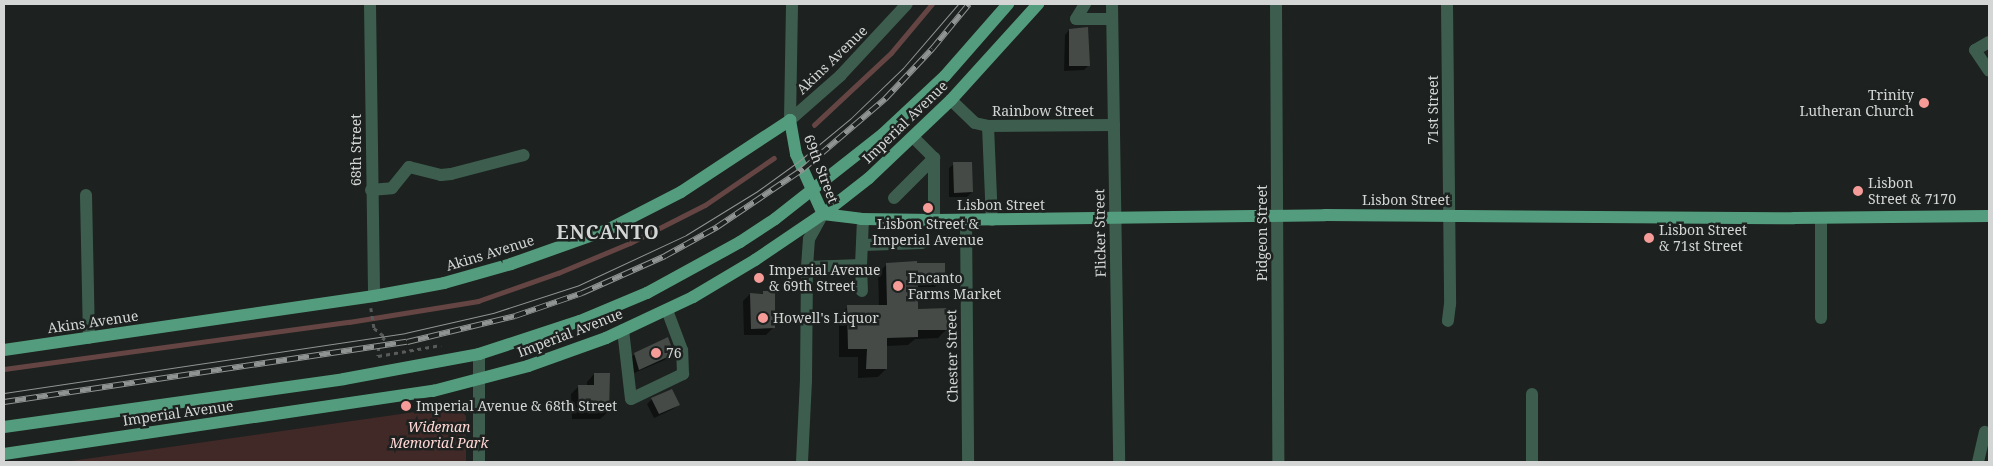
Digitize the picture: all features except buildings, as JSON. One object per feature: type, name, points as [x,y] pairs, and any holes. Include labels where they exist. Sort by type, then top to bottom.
[{"type":"main road","name":"Imperial Avenue","points":[[4,427],[344,379],[479,354],[580,321],[647,293],[740,242],[811,191],[883,134],[939,81],[1008,4]]},
{"type":"main road","name":"Imperial Avenue","points":[[4,454],[433,391],[528,366],[623,330],[667,310],[755,260],[870,178],[951,100],[1038,4]]},
{"type":"main road","name":"69th Street","points":[[790,120],[796,154],[822,214]]},
{"type":"main road","name":"Akins Avenue","points":[[4,350],[374,296],[444,283],[502,267],[607,230],[681,192],[790,120]]},
{"type":"main road","name":"Lisbon Street","points":[[822,214],[863,219],[934,220],[1449,216],[1821,218],[1989,216]]},
{"type":"street","name":"68th Street","points":[[370,4],[371,190],[374,296]]},
{"type":"street","name":"69th Street","points":[[790,120],[792,4]]},
{"type":"street","name":"Akins Avenue","points":[[790,120],[840,76],[906,4]]},
{"type":"street","points":[[1085,4],[1076,18],[1112,19]]},
{"type":"street","name":"Flicker Street","points":[[1112,4],[1119,462]]},
{"type":"street","name":"Pidgeon Street","points":[[1276,4],[1278,462]]},
{"type":"street","name":"71st Street","points":[[1447,4],[1448,321]]},
{"type":"street","points":[[1989,42],[1975,50],[1989,70]]},
{"type":"street","name":"Rainbow Street","points":[[951,100],[975,123],[988,126],[1114,126]]},
{"type":"street","points":[[988,126],[992,220]]},
{"type":"street","points":[[912,137],[934,158],[934,220]]},
{"type":"street","points":[[371,190],[392,188],[409,167],[441,175],[451,174],[524,155]]},
{"type":"street","points":[[894,198],[934,158]]},
{"type":"street","points":[[86,195],[89,338]]},
{"type":"street","name":"69th Street","points":[[802,462],[806,381],[806,267],[809,239],[822,214]]},
{"type":"street","points":[[1821,218],[1821,318]]},
{"type":"street","points":[[862,291],[863,219]]},
{"type":"street","name":"Chester Street","points":[[966,220],[968,462]]},
{"type":"street","points":[[862,245],[922,243]]},
{"type":"street","points":[[806,267],[861,265]]},
{"type":"street","points":[[623,330],[631,399],[683,374],[682,350],[667,310]]},
{"type":"street","points":[[479,354],[479,462]]},
{"type":"street","points":[[1532,394],[1532,462]]},
{"type":"street","points":[[1978,462],[1985,432]]},
{"type":"path","points":[[372,316],[374,328],[385,336],[379,347],[378,356],[441,345]]},
{"type":"green space","name":"Wideman Memorial Park","points":[[457,406],[466,416],[466,462],[64,462]]},
{"type":"waterway","points":[[814,125],[891,53],[932,4]]},
{"type":"waterway","points":[[4,369],[349,322],[478,301],[558,273],[630,243],[705,205],[774,158]]},
{"type":"tram line","points":[[4,393],[405,333],[493,313],[579,285],[686,235],[756,192],[799,161],[851,118],[903,68],[958,4]]},
{"type":"railway","points":[[4,402],[407,342],[515,316],[582,293],[665,256],[717,227],[803,169],[885,99],[932,49],[969,4]]},
{"type":"place","name":"Trinity Lutheran Church","points":[[1924,103]]},
{"type":"place","name":"Lisbon Street & 7170","points":[[1858,191]]},
{"type":"place","name":"Lisbon Street & Imperial Avenue","points":[[928,208]]},
{"type":"place","name":"Lisbon Street & 71st Street","points":[[1649,238]]},
{"type":"place","name":"Imperial Avenue & 69th Street","points":[[759,278]]},
{"type":"place","name":"Encanto Farms Market","points":[[898,286]]},
{"type":"place","name":"Howell's Liquor","points":[[763,318]]},
{"type":"place","name":"76","points":[[656,353]]},
{"type":"place","name":"Imperial Avenue & 68th Street","points":[[406,406]]},
{"type":"district","name":"ENCANTO","points":[[608,233]]}]
